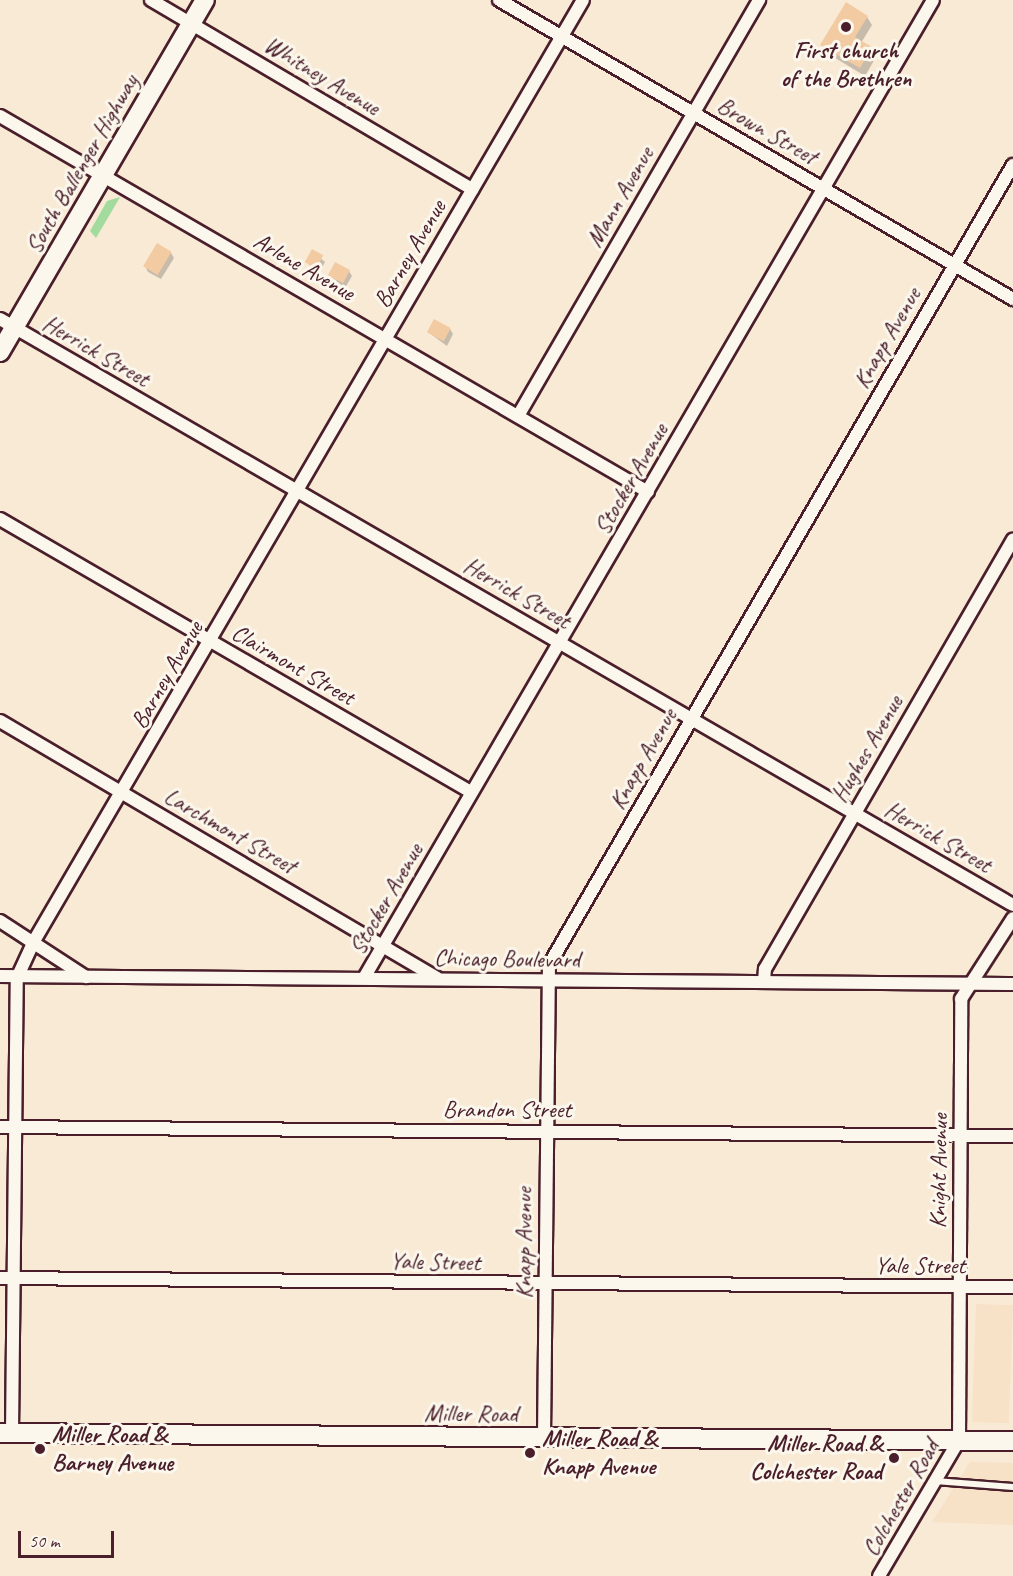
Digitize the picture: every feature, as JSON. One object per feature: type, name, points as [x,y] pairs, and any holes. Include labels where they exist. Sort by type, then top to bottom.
[{"type":"main road","name":"South Ballenger Highway","points":[[0,352],[7,323],[103,176],[206,0]]},
{"type":"main road","name":"Miller Road","points":[[6,1433],[1013,1441]]},
{"type":"street","name":"Whitney Avenue","points":[[151,0],[472,189]]},
{"type":"street","name":"Brown Street","points":[[499,0],[1013,299]]},
{"type":"street","name":"Barney Avenue","points":[[6,1433],[14,1278],[17,978],[34,941],[299,493],[472,189],[583,0]]},
{"type":"street","name":"Mann Avenue","points":[[518,416],[759,0]]},
{"type":"street","name":"Stocker Avenue","points":[[364,978],[933,0]]},
{"type":"street","name":"Arlene Avenue","points":[[0,116],[648,492]]},
{"type":"street","name":"Knapp Avenue","points":[[544,1438],[546,980],[549,966],[1013,165]]},
{"type":"street","name":"Herrick Street","points":[[7,323],[1013,905]]},
{"type":"street","name":"Clairmont Street","points":[[0,519],[471,792]]},
{"type":"street","name":"Hughes Avenue","points":[[764,982],[765,969],[1013,540]]},
{"type":"street","name":"Larchmont Street","points":[[0,721],[438,979]]},
{"type":"street","name":"Knight Avenue","points":[[959,1440],[962,999],[1013,918]]},
{"type":"street","points":[[0,921],[86,977]]},
{"type":"street","name":"Chicago Boulevard","points":[[0,976],[17,978],[364,978],[1013,984]]},
{"type":"street","name":"Brandon Street","points":[[0,1127],[1013,1136]]},
{"type":"street","name":"Yale Street","points":[[0,1278],[545,1285],[1013,1287]]},
{"type":"street","name":"Colchester Road","points":[[879,1576],[959,1440]]},
{"type":"lane","points":[[935,1480],[1013,1487]]},
{"type":"shaded area","points":[[976,1304],[1013,1305],[1009,1423],[972,1422]]},
{"type":"shaded area","points":[[970,1462],[1013,1463],[1013,1525],[932,1522]]},
{"type":"green space","points":[[120,197],[96,238],[90,231],[107,201]]},
{"type":"building","name":"First church of the Brethren","points":[[846,2],[868,16],[855,37],[872,47],[860,68],[820,45]]},
{"type":"building","points":[[157,243],[172,252],[158,275],[143,266]]},
{"type":"building","points":[[312,249],[323,255],[316,268],[305,262]]},
{"type":"building","points":[[335,262],[350,270],[343,283],[328,275]]},
{"type":"building","points":[[434,319],[451,328],[444,341],[427,332]]},
{"type":"place","name":"First church of the Brethren","points":[[846,27]]},
{"type":"place","name":"Miller Road & Barney Avenue","points":[[40,1449]]},
{"type":"place","name":"Miller Road & Knapp Avenue","points":[[530,1453]]},
{"type":"place","name":"Miller Road & Colchester Road","points":[[894,1458]]}]
